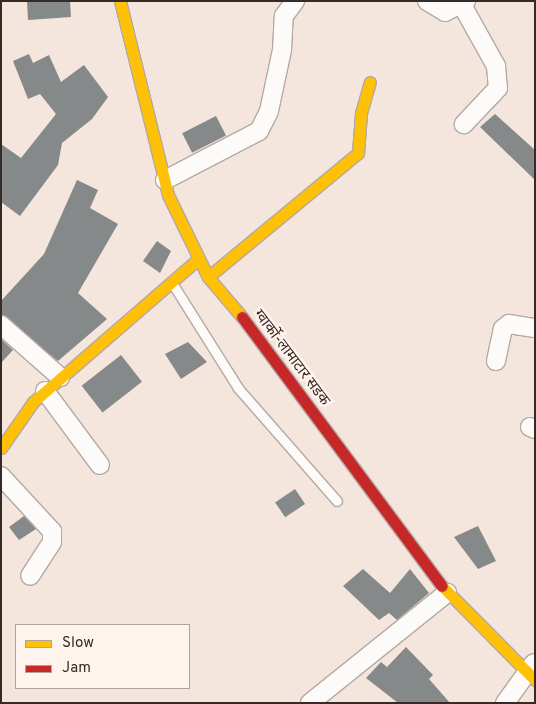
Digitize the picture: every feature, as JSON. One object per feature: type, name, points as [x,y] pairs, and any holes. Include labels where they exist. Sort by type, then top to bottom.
[{"type":"main road","name":"ग्वार्को-लामाटार सडक","points":[[120,1],[165,180],[181,226],[208,277],[237,310],[447,593],[532,672]]},
{"type":"main road","points":[[208,277],[358,153],[360,120],[370,82]]},
{"type":"main road","points":[[1,448],[34,402],[45,391],[198,259]]},
{"type":"street","points":[[165,180],[259,131],[269,111],[282,50],[284,16],[295,1]]},
{"type":"street","points":[[426,1],[445,12],[464,3],[496,66],[498,88],[464,124]]},
{"type":"street","points":[[496,361],[503,329],[509,324],[535,328]]},
{"type":"street","points":[[1,325],[60,377]]},
{"type":"street","points":[[45,391],[100,465]]},
{"type":"street","points":[[1,476],[52,531],[52,542],[30,576]]},
{"type":"street","points":[[310,703],[447,593]]},
{"type":"street","points":[[505,703],[532,672]]},
{"type":"lane","points":[[172,283],[238,388],[337,501]]},
{"type":"building","points":[[27,1],[70,1],[71,17],[28,20]]},
{"type":"building","points":[[29,54],[33,63],[49,55],[61,82],[84,65],[108,97],[92,119],[62,143],[58,165],[20,216],[1,202],[1,144],[21,158],[56,114],[40,94],[28,99],[13,61]]},
{"type":"building","points":[[495,114],[535,150],[535,180],[480,127]]},
{"type":"building","points":[[216,116],[226,136],[192,153],[182,133]]},
{"type":"building","points":[[77,180],[98,190],[90,208],[118,224],[78,293],[107,319],[58,361],[1,315],[1,301],[44,254]]},
{"type":"building","points":[[157,241],[171,251],[160,273],[143,261]]},
{"type":"building","points":[[1,339],[13,350],[1,363]]},
{"type":"building","points":[[188,342],[207,362],[181,379],[165,354]]},
{"type":"building","points":[[121,355],[142,382],[103,413],[82,386]]},
{"type":"building","points":[[295,489],[305,504],[285,517],[275,502]]},
{"type":"building","points":[[24,516],[36,529],[19,540],[9,527]]},
{"type":"building","points":[[478,526],[496,561],[478,569],[454,537]]},
{"type":"building","points":[[363,569],[390,593],[410,569],[429,593],[397,620],[389,613],[379,620],[343,586]]},
{"type":"building","points":[[406,647],[433,675],[429,679],[450,703],[398,703],[366,678],[381,662],[387,667]]},
{"type":"traffic: slow","points":[[120,1],[168,195],[208,277],[242,317]]},
{"type":"traffic: slow","points":[[208,277],[358,153],[361,113],[370,82]]},
{"type":"traffic: slow","points":[[1,448],[33,402],[198,259]]},
{"type":"traffic: slow","points":[[442,586],[535,680]]},
{"type":"traffic: jam","points":[[242,317],[442,586]]}]
